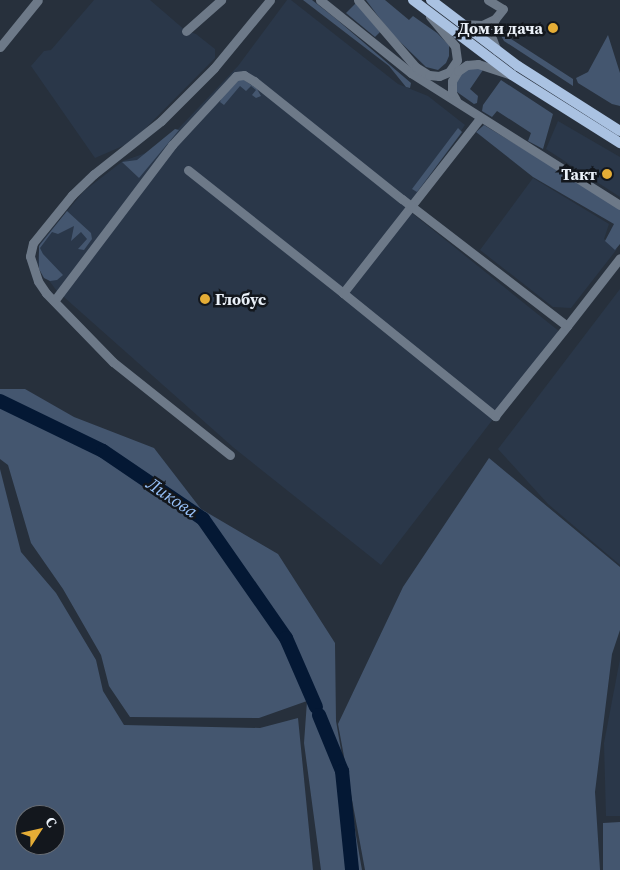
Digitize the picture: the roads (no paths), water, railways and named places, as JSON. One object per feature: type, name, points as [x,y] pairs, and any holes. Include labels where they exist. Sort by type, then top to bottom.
[{"type":"main road","points":[[413,0],[512,76],[620,143]]},
{"type":"main road","points":[[431,0],[498,50],[620,131]]},
{"type":"street","points":[[0,47],[38,0]]},
{"type":"street","points":[[186,31],[222,0]]},
{"type":"street","points":[[230,455],[113,362],[54,301],[38,281],[30,256],[34,244],[72,195],[94,174],[150,131],[214,68],[270,0]]},
{"type":"street","points":[[320,0],[396,62],[480,118],[620,205]]},
{"type":"street","points":[[358,0],[433,86]]},
{"type":"street","points":[[488,0],[503,8],[495,19],[490,33],[498,50]]},
{"type":"street","points":[[416,67],[429,75],[439,76],[449,72],[457,60],[455,46],[423,9]]},
{"type":"street","points":[[461,23],[482,25],[495,19]]},
{"type":"street","points":[[458,103],[452,93],[452,81],[458,71],[467,65],[478,64],[512,76]]},
{"type":"street","points":[[54,301],[172,145],[236,76],[244,76],[254,81],[412,207],[567,326]]},
{"type":"street","points":[[343,293],[480,118]]},
{"type":"street","points":[[188,170],[495,416],[620,258]]},
{"type":"waterway","name":"Ликова","points":[[0,401],[103,451],[203,519],[286,638],[316,707]]},
{"type":"waterway","name":"Ликова","points":[[319,715],[342,771],[352,870]]},
{"type":"place","name":"Дом и дача","points":[[553,28]]},
{"type":"place","name":"Такт","points":[[607,174]]},
{"type":"place","name":"Глобус","points":[[205,299]]}]
